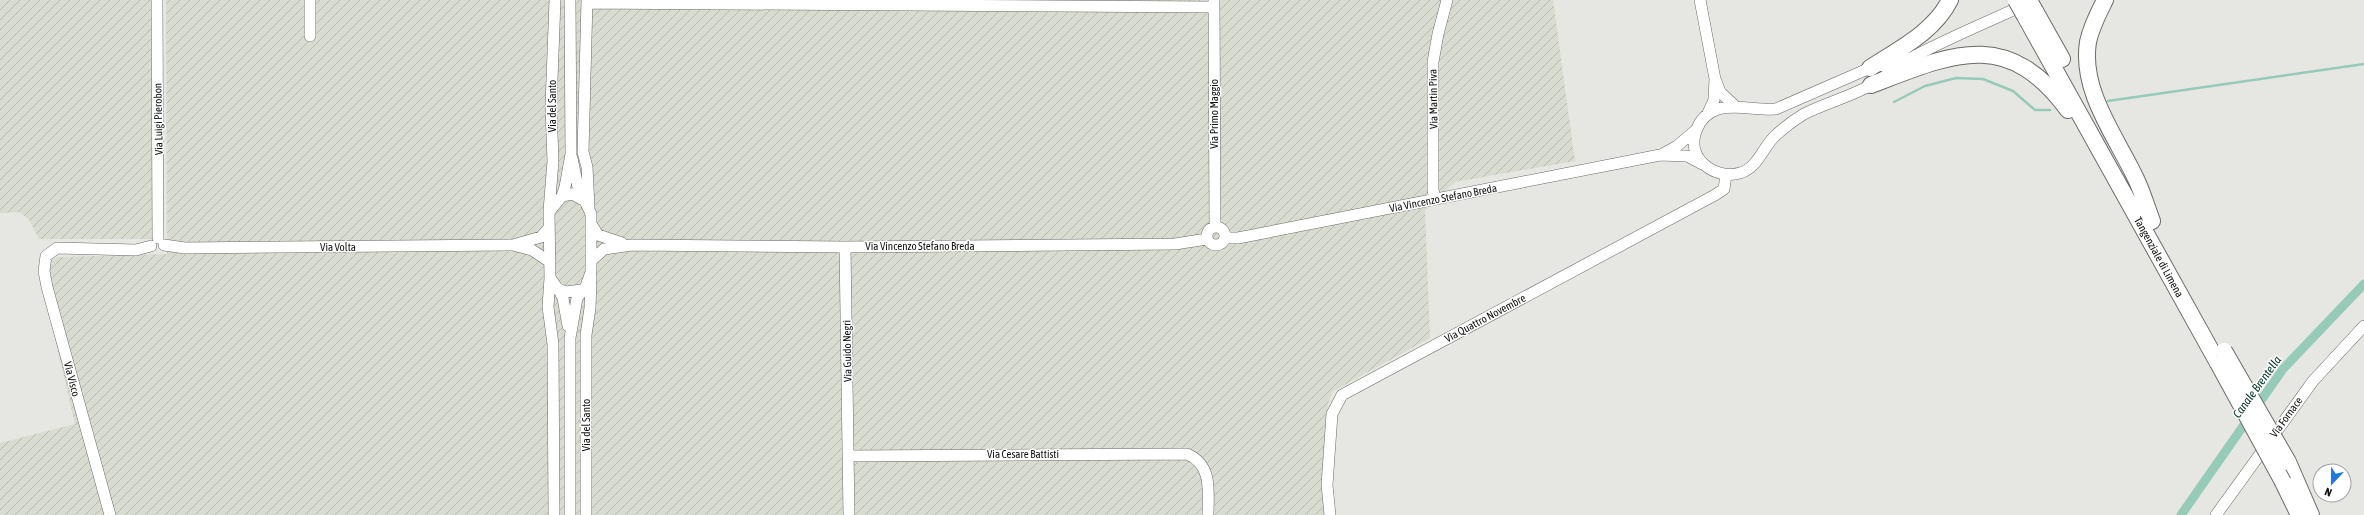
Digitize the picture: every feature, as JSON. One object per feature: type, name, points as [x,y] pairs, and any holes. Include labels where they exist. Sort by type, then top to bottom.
[{"type":"highway","points":[[1870,68],[1930,27],[1944,12],[1950,0]]},
{"type":"highway","name":"Tangenziale di Limena","points":[[2016,0],[2031,7],[2221,357],[2299,515]]},
{"type":"highway","points":[[2105,0],[2094,21],[2088,43],[2089,76],[2111,131],[2137,182],[2147,223]]},
{"type":"highway","points":[[1871,85],[1952,56],[1984,54],[2013,61],[2030,70],[2044,81],[2071,114],[2119,195],[2147,223]]},
{"type":"highway","name":"Tangenziale di Limena","points":[[2221,357],[2288,462],[2311,515]]},
{"type":"street","name":"Via Luigi Pierobon","points":[[157,0],[157,243]]},
{"type":"street","points":[[310,0],[310,36]]},
{"type":"street","name":"Via del Santo","points":[[554,515],[553,344],[551,319],[548,307],[550,278],[549,212],[553,161],[551,106],[553,31],[556,0]]},
{"type":"street","points":[[570,0],[571,154],[580,197]]},
{"type":"street","name":"Via Martin Piva","points":[[1435,199],[1433,190],[1433,62],[1447,0]]},
{"type":"street","points":[[1700,0],[1715,79],[1720,92],[1736,108]]},
{"type":"street","points":[[570,515],[570,338],[574,308],[582,290],[586,286],[591,272],[591,224],[587,167],[583,152],[587,2],[1214,4]]},
{"type":"street","name":"Via Primo Maggio","points":[[1214,4],[1215,227]]},
{"type":"street","points":[[1708,113],[1716,108],[1759,110],[1776,109],[1870,68],[1910,58],[2031,7]]},
{"type":"street","points":[[553,31],[570,31]]},
{"type":"street","points":[[1726,175],[1742,172],[1756,163],[1773,138],[1803,115],[1871,85],[1910,58]]},
{"type":"street","points":[[1708,113],[1714,100],[1715,79]]},
{"type":"street","name":"Via Vincenzo Stefano Breda","points":[[1660,155],[1677,146],[1696,130],[1708,113]]},
{"type":"street","points":[[1696,130],[1694,141],[1698,156],[1704,165]]},
{"type":"street","points":[[549,212],[562,196],[571,154]]},
{"type":"street","name":"Via Vincenzo Stefano Breda","points":[[591,261],[604,249],[632,245],[845,247],[1183,244],[1207,239],[1210,243],[1218,245],[1225,238],[1238,238],[1660,155],[1687,156],[1716,173],[1726,175]]},
{"type":"street","name":"Via Quattro Novembre","points":[[1330,515],[1327,485],[1332,414],[1336,403],[1342,395],[1719,192],[1724,189],[1726,175]]},
{"type":"street","points":[[562,196],[572,194],[580,197],[589,207]]},
{"type":"street","name":"Via Vincenzo Stefano Breda","points":[[591,224],[598,236],[604,239],[632,245]]},
{"type":"street","points":[[1207,239],[1208,231],[1215,227],[1223,230],[1225,238]]},
{"type":"street","points":[[513,245],[541,237],[549,228]]},
{"type":"street","name":"Via Volta","points":[[57,248],[136,250],[157,243],[179,248],[513,245]]},
{"type":"street","points":[[513,245],[532,250],[550,262]]},
{"type":"street","name":"Via Guido Negri","points":[[845,247],[849,456]]},
{"type":"street","name":"Via Visco","points":[[57,248],[46,256],[44,271],[110,515]]},
{"type":"street","name":"Via del Santo","points":[[586,515],[586,335],[589,320],[591,272]]},
{"type":"street","points":[[550,278],[563,298],[570,338]]},
{"type":"street","points":[[559,290],[565,292],[576,292],[582,290]]},
{"type":"street","name":"Via Fornace","points":[[2216,515],[2304,391],[2338,352],[2364,326]]},
{"type":"street","name":"Via Cesare Battisti","points":[[849,456],[1187,454],[1200,462],[1207,478],[1208,515]]},
{"type":"street","points":[[849,456],[849,515]]},
{"type":"shaded area","points":[[0,0],[151,0],[153,239],[39,239],[29,220],[19,212],[0,213]]},
{"type":"shaded area","points":[[166,0],[1553,0],[1575,161],[1455,182],[1425,210],[1430,338],[1332,392],[1328,404],[1324,467],[1325,515],[0,515],[0,443],[75,424],[38,266],[57,257],[167,254]]},
{"type":"waterway","points":[[2108,101],[2364,64]]},
{"type":"waterway","points":[[1894,102],[1925,86],[1956,78],[1983,79],[2013,91],[2035,110],[2050,110]]},
{"type":"waterway","name":"Canale Brentella","points":[[2181,515],[2283,369],[2364,284]]}]
